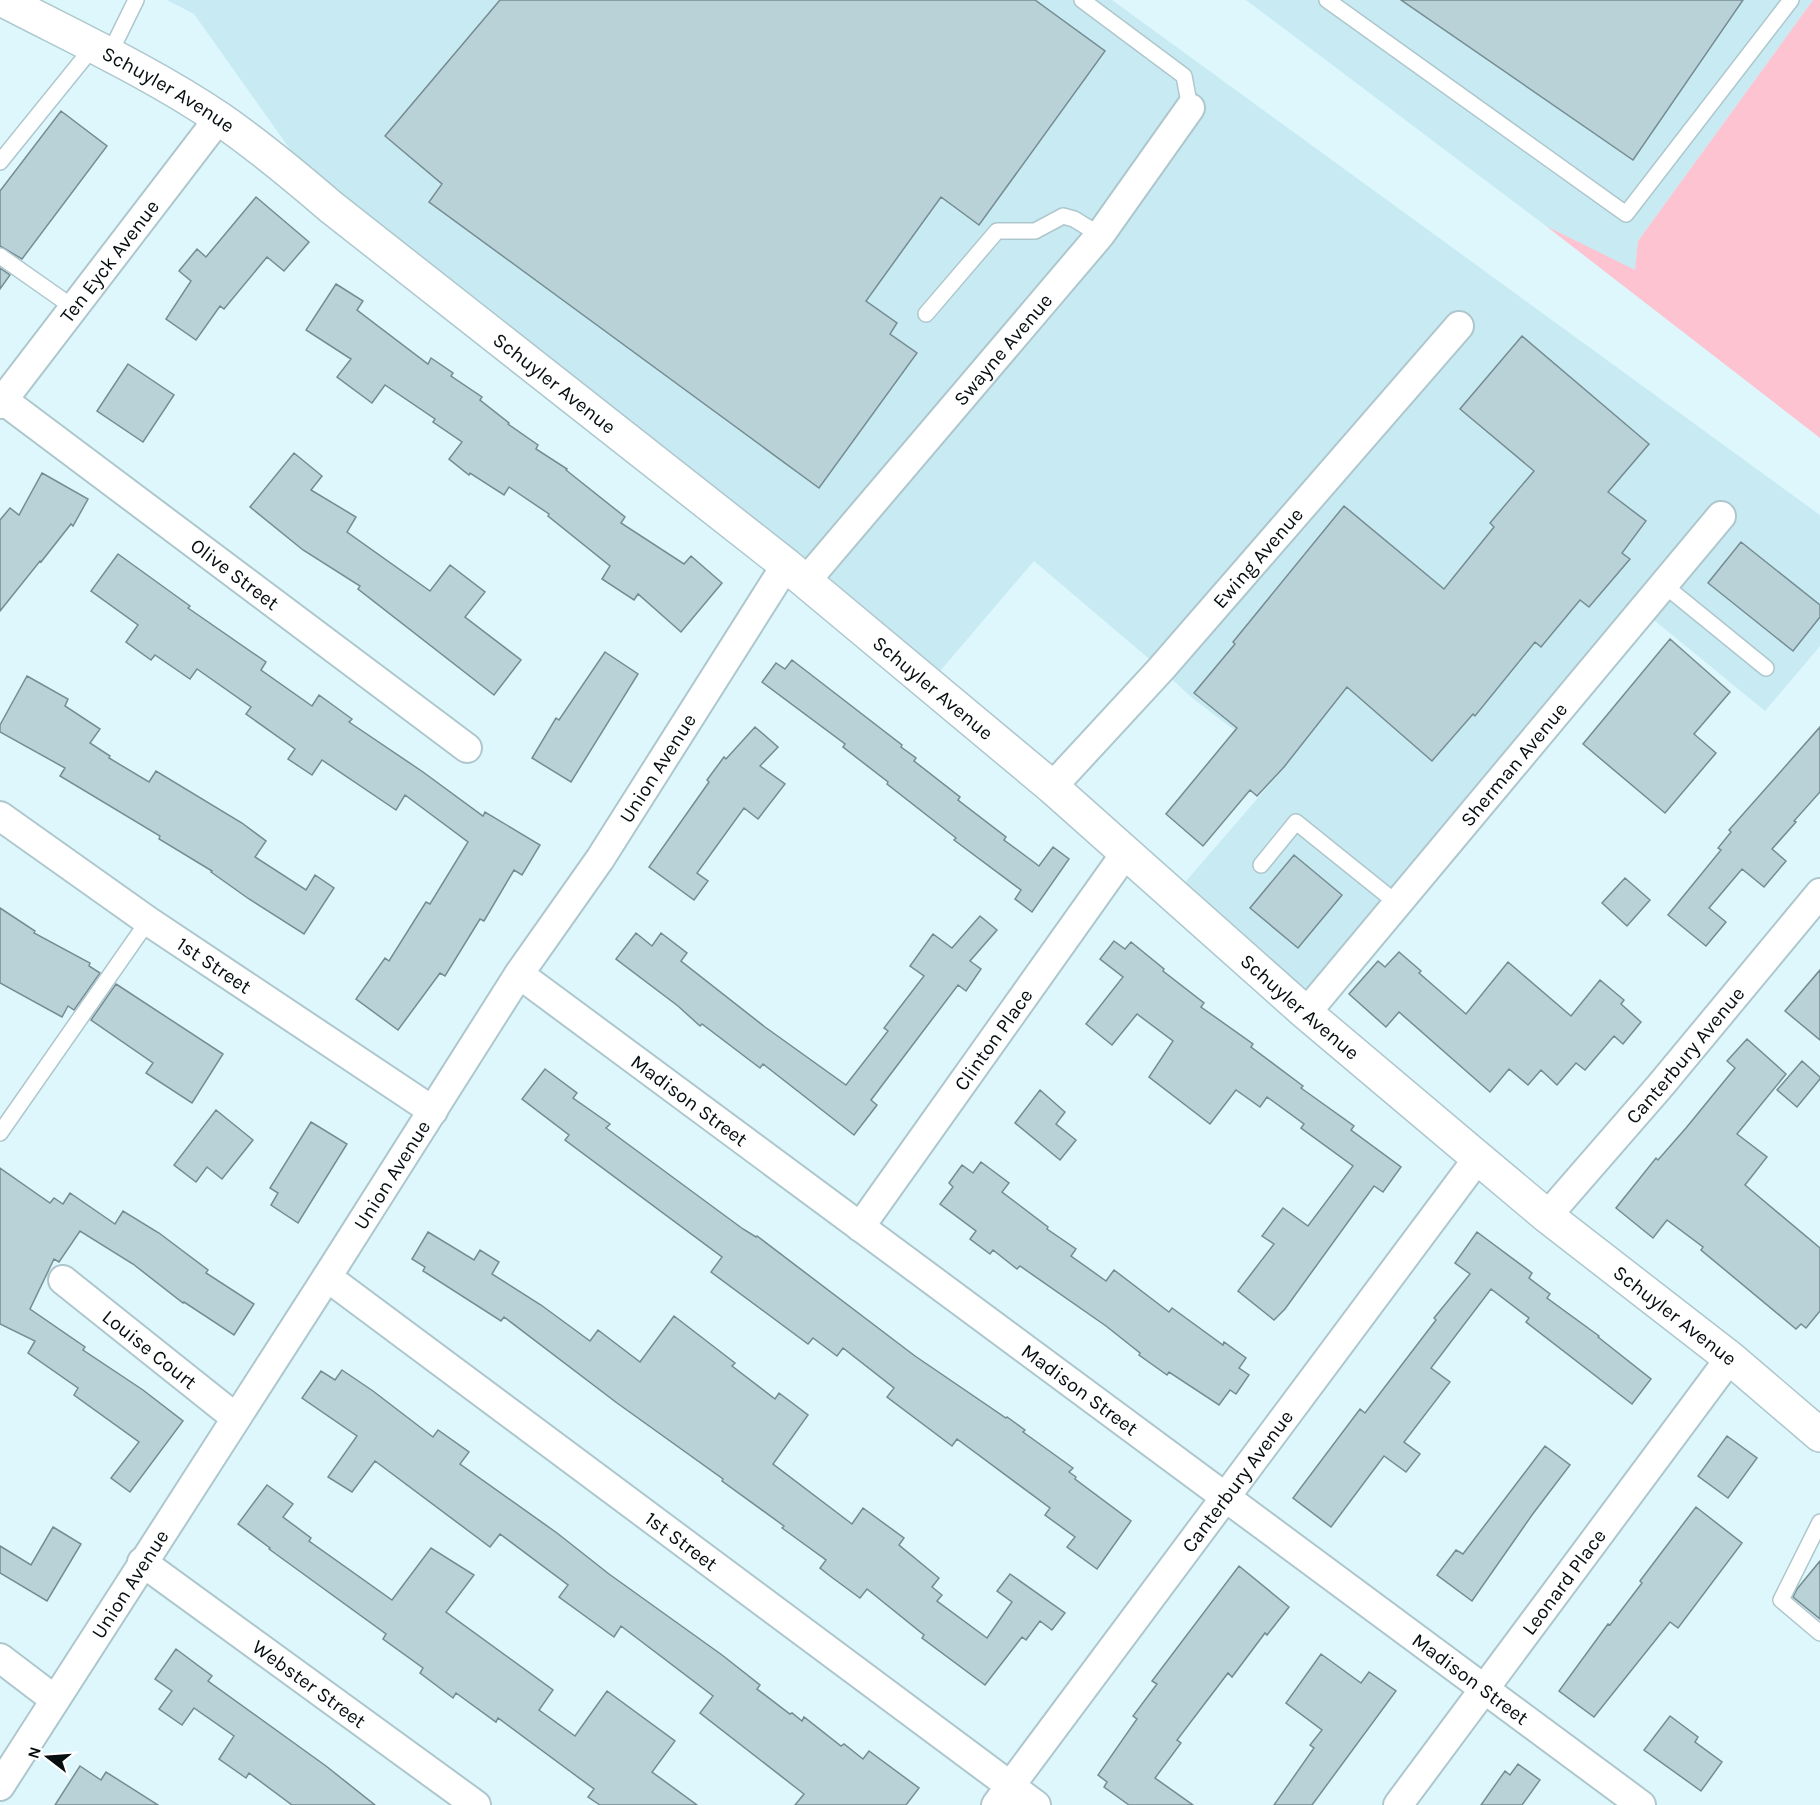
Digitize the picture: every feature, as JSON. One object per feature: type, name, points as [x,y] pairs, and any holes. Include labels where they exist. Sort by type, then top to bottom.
[{"type":"street","name":"Schuyler Avenue","points":[[3,0],[163,84],[219,118],[280,163],[331,207],[796,573],[1052,787],[1306,1013],[1478,1158],[1547,1216],[1730,1358],[1820,1435]]},
{"type":"street","name":"Swayne Avenue","points":[[796,573],[1100,235],[1190,108]]},
{"type":"street","name":"Ten Eyck Avenue","points":[[2,402],[219,118]]},
{"type":"street","name":"Ewing Avenue","points":[[1052,787],[1161,669],[1459,326]]},
{"type":"street","name":"Olive Street","points":[[2,402],[467,748]]},
{"type":"street","name":"Sherman Avenue","points":[[1306,1013],[1721,516]]},
{"type":"street","name":"Union Avenue","points":[[0,1785],[519,974],[796,573]]},
{"type":"street","name":"1st Street","points":[[0,816],[148,921],[433,1111]]},
{"type":"street","name":"Clinton Place","points":[[860,1227],[1125,854]]},
{"type":"street","name":"Canterbury Avenue","points":[[1547,1216],[1660,1086],[1820,893]]},
{"type":"street","name":"Madison Street","points":[[519,974],[1641,1805]]},
{"type":"street","name":"Canterbury Avenue","points":[[1004,1795],[1478,1158]]},
{"type":"street","name":"1st Street","points":[[327,1277],[1004,1795],[1036,1805]]},
{"type":"street","name":"Louise Court","points":[[63,1280],[236,1418]]},
{"type":"street","name":"Leonard Place","points":[[1398,1805],[1730,1358]]},
{"type":"street","name":"Webster Street","points":[[142,1562],[476,1805]]},
{"type":"street","points":[[0,1658],[54,1699]]},
{"type":"lane","points":[[0,162],[101,51],[136,0]]},
{"type":"lane","points":[[1082,0],[1184,76],[1190,108]]},
{"type":"lane","points":[[1327,0],[1626,214],[1791,0]]},
{"type":"lane","points":[[926,314],[997,231],[1035,231],[1063,216],[1074,219],[1100,235]]},
{"type":"lane","points":[[0,256],[74,308]]},
{"type":"lane","points":[[1664,585],[1766,668]]},
{"type":"lane","points":[[1261,865],[1296,822],[1398,904]]},
{"type":"lane","points":[[0,1133],[148,921]]},
{"type":"lane","points":[[1820,1522],[1781,1600],[1820,1633]]},
{"type":"shaded area","points":[[167,0],[1112,0],[1820,515],[1820,646],[1765,711],[1643,611],[1306,1013],[1174,895],[1284,768],[1191,697],[1034,561],[929,684],[331,207],[194,14]]},
{"type":"shaded area","points":[[1246,0],[1813,0],[1638,241],[1635,271],[1546,226]]},
{"type":"shaded area","points":[[1813,0],[1820,0],[1820,438],[1546,226],[1635,270],[1638,241]]},
{"type":"building","points":[[500,0],[1035,0],[1105,51],[979,225],[941,197],[866,301],[897,323],[890,334],[917,353],[819,488],[429,202],[442,184],[385,136]]},
{"type":"building","points":[[1401,0],[1743,0],[1633,160]]},
{"type":"building","points":[[61,111],[107,146],[22,259],[0,246],[0,191]]},
{"type":"building","points":[[256,197],[309,242],[284,271],[267,257],[224,309],[220,306],[196,340],[166,319],[191,281],[179,271],[197,249],[206,257]]},
{"type":"building","points":[[0,268],[10,275],[0,289]]},
{"type":"building","points":[[336,284],[363,301],[357,310],[428,364],[431,358],[453,373],[451,376],[482,397],[480,400],[508,424],[538,445],[536,449],[567,469],[625,517],[621,523],[684,564],[691,556],[722,583],[681,632],[638,594],[634,600],[602,579],[610,566],[548,516],[549,514],[509,487],[504,495],[470,473],[469,475],[449,459],[462,442],[433,422],[435,419],[385,385],[372,403],[337,377],[351,359],[306,330]]},
{"type":"building","points":[[1522,336],[1649,444],[1608,492],[1646,521],[1622,553],[1630,559],[1589,607],[1580,600],[1541,647],[1535,642],[1475,716],[1473,714],[1432,761],[1347,687],[1284,767],[1257,796],[1250,790],[1203,846],[1166,814],[1237,728],[1194,693],[1344,506],[1444,589],[1494,527],[1490,523],[1534,471],[1460,409]]},
{"type":"building","points":[[128,364],[174,395],[143,442],[97,411]]},
{"type":"building","points":[[294,453],[322,476],[311,490],[356,517],[347,532],[430,591],[450,565],[485,592],[465,617],[521,660],[494,695],[358,589],[360,586],[303,550],[250,507]]},
{"type":"building","points":[[42,473],[88,499],[73,526],[71,524],[0,611],[0,520],[10,508],[19,515]]},
{"type":"building","points":[[1741,542],[1820,605],[1820,617],[1793,651],[1708,583]]},
{"type":"building","points":[[118,554],[190,606],[188,608],[266,662],[261,670],[312,706],[319,695],[352,719],[349,722],[483,816],[485,812],[540,845],[522,875],[514,870],[484,921],[480,919],[445,976],[440,973],[398,1030],[356,999],[385,958],[389,961],[426,902],[430,904],[468,842],[405,795],[396,810],[322,760],[312,775],[288,759],[295,749],[246,714],[251,707],[197,669],[190,679],[155,655],[151,660],[126,642],[138,625],[91,591]]},
{"type":"building","points":[[1670,639],[1730,692],[1694,734],[1716,753],[1665,813],[1583,744]]},
{"type":"building","points":[[605,652],[638,674],[571,782],[532,758],[556,718],[559,720]]},
{"type":"building","points":[[792,660],[902,745],[901,747],[916,758],[914,761],[960,797],[958,800],[1006,837],[1004,840],[1039,866],[1053,847],[1069,859],[1032,912],[1015,899],[1021,890],[954,840],[956,838],[843,747],[845,744],[762,682],[776,663],[785,669]]},
{"type":"building","points":[[27,676],[68,699],[65,706],[100,729],[90,743],[110,756],[109,758],[149,782],[156,771],[242,823],[266,841],[255,857],[306,890],[315,875],[334,888],[304,934],[249,899],[212,871],[159,839],[160,836],[60,776],[65,768],[0,732],[0,725]]},
{"type":"building","points":[[755,727],[778,747],[760,766],[785,784],[758,819],[744,808],[697,873],[708,881],[694,900],[649,867],[724,757],[726,759]]},
{"type":"building","points":[[1820,727],[1820,792],[1772,849],[1786,861],[1764,887],[1742,869],[1709,908],[1726,922],[1706,946],[1668,915],[1721,850],[1718,848],[1731,832],[1729,830]]},
{"type":"building","points":[[1294,855],[1342,895],[1298,948],[1250,908]]},
{"type":"building","points":[[1625,878],[1650,900],[1627,926],[1602,903]]},
{"type":"building","points":[[0,908],[35,931],[34,933],[90,963],[89,966],[100,973],[74,1010],[68,1006],[62,1017],[0,983]]},
{"type":"building","points":[[980,916],[997,930],[970,961],[981,969],[966,991],[958,985],[871,1100],[877,1105],[854,1135],[763,1064],[760,1068],[702,1024],[700,1026],[678,1006],[616,959],[636,933],[652,946],[661,933],[687,953],[681,961],[765,1027],[846,1085],[888,1031],[884,1028],[924,976],[910,966],[933,934],[952,948]]},
{"type":"building","points":[[1114,941],[1125,949],[1131,942],[1204,1003],[1201,1007],[1253,1044],[1251,1047],[1303,1086],[1301,1088],[1354,1126],[1351,1130],[1401,1167],[1383,1192],[1374,1186],[1285,1309],[1274,1320],[1238,1291],[1274,1244],[1262,1236],[1283,1208],[1308,1226],[1353,1166],[1301,1128],[1304,1124],[1267,1097],[1260,1107],[1236,1090],[1210,1124],[1149,1077],[1173,1041],[1137,1014],[1112,1045],[1086,1024],[1123,977],[1100,959]]},
{"type":"building","points":[[1399,952],[1421,971],[1419,973],[1466,1014],[1508,962],[1571,1016],[1600,980],[1624,1000],[1621,1004],[1641,1022],[1623,1044],[1614,1036],[1585,1070],[1576,1063],[1557,1085],[1541,1070],[1528,1085],[1509,1069],[1490,1092],[1399,1012],[1386,1027],[1349,994],[1378,961],[1385,967]]},
{"type":"building","points":[[1820,970],[1820,1040],[1785,1011]]},
{"type":"building","points":[[116,984],[223,1054],[192,1103],[146,1073],[153,1063],[91,1020]]},
{"type":"building","points":[[1747,1039],[1786,1074],[1737,1134],[1767,1157],[1745,1185],[1820,1248],[1820,1311],[1806,1328],[1801,1324],[1796,1329],[1701,1250],[1703,1247],[1667,1220],[1653,1238],[1616,1208],[1656,1158],[1658,1160],[1735,1068],[1727,1061]]},
{"type":"building","points":[[1802,1061],[1820,1079],[1797,1107],[1777,1090]]},
{"type":"building","points":[[545,1069],[577,1093],[573,1098],[610,1124],[606,1128],[743,1229],[757,1236],[915,1356],[1025,1430],[1023,1432],[1073,1468],[1069,1472],[1076,1477],[1075,1479],[1131,1521],[1097,1569],[1067,1547],[1075,1537],[1045,1515],[1050,1508],[957,1439],[952,1446],[887,1397],[894,1388],[843,1348],[837,1356],[813,1338],[808,1344],[711,1272],[722,1257],[565,1140],[569,1135],[522,1099]]},
{"type":"building","points":[[1040,1090],[1065,1112],[1056,1124],[1076,1140],[1060,1160],[1015,1123]]},
{"type":"building","points":[[216,1110],[253,1140],[222,1179],[207,1167],[196,1182],[174,1165]]},
{"type":"building","points":[[311,1122],[347,1144],[298,1223],[271,1205],[278,1193],[270,1188]]},
{"type":"building","points":[[981,1162],[1009,1183],[1002,1192],[1048,1227],[1047,1229],[1076,1249],[1071,1256],[1106,1281],[1114,1270],[1169,1312],[1172,1308],[1223,1345],[1224,1342],[1246,1358],[1239,1368],[1249,1375],[1236,1394],[1230,1390],[1219,1405],[1169,1372],[1167,1375],[1139,1355],[1140,1353],[1106,1326],[1020,1266],[1017,1269],[993,1250],[990,1254],[970,1239],[976,1231],[940,1204],[953,1187],[949,1183],[962,1165],[973,1173]]},
{"type":"building","points":[[0,1168],[50,1203],[54,1198],[63,1204],[70,1193],[115,1224],[123,1211],[159,1233],[208,1270],[206,1273],[254,1304],[234,1335],[183,1303],[133,1264],[80,1231],[59,1262],[54,1259],[30,1309],[85,1347],[83,1350],[143,1390],[183,1421],[130,1492],[111,1478],[139,1442],[74,1395],[78,1388],[28,1353],[35,1341],[0,1324]]},
{"type":"building","points":[[428,1232],[474,1260],[480,1250],[499,1262],[492,1274],[541,1305],[590,1341],[598,1330],[640,1362],[674,1316],[735,1363],[732,1366],[775,1399],[779,1393],[808,1415],[773,1464],[852,1524],[863,1508],[904,1538],[899,1545],[939,1578],[932,1587],[942,1595],[937,1601],[987,1638],[1012,1602],[997,1591],[1010,1574],[1065,1613],[1052,1630],[1040,1621],[1026,1640],[1022,1637],[985,1685],[922,1638],[924,1635],[867,1589],[860,1598],[830,1576],[820,1568],[826,1560],[782,1528],[784,1526],[504,1317],[501,1321],[423,1271],[425,1267],[412,1259]]},
{"type":"building","points":[[1477,1232],[1532,1273],[1529,1278],[1550,1294],[1547,1298],[1599,1336],[1651,1379],[1632,1404],[1526,1322],[1529,1318],[1491,1289],[1431,1368],[1450,1382],[1404,1442],[1420,1454],[1406,1472],[1384,1456],[1331,1527],[1293,1498],[1360,1409],[1365,1413],[1436,1320],[1434,1318],[1470,1274],[1455,1263]]},
{"type":"building","points":[[342,1370],[433,1437],[438,1430],[469,1452],[460,1464],[722,1655],[760,1685],[757,1689],[790,1714],[792,1713],[802,1721],[804,1717],[841,1746],[844,1744],[863,1759],[869,1751],[919,1788],[906,1805],[795,1805],[804,1794],[700,1713],[713,1696],[621,1626],[614,1637],[559,1597],[568,1585],[500,1534],[490,1547],[375,1461],[352,1492],[328,1477],[357,1436],[302,1398],[321,1371],[335,1380]]},
{"type":"building","points":[[1727,1436],[1757,1458],[1728,1498],[1698,1476]]},
{"type":"building","points":[[1545,1446],[1570,1465],[1472,1601],[1437,1575],[1456,1550],[1463,1554]]},
{"type":"building","points":[[267,1485],[293,1504],[283,1517],[311,1538],[309,1541],[392,1600],[431,1548],[474,1575],[446,1612],[553,1690],[539,1710],[575,1736],[607,1691],[675,1741],[652,1772],[697,1805],[600,1805],[588,1797],[594,1789],[498,1718],[496,1722],[456,1693],[453,1698],[420,1673],[423,1668],[383,1639],[386,1634],[238,1524]]},
{"type":"building","points":[[1696,1507],[1742,1543],[1678,1628],[1670,1622],[1594,1717],[1559,1691],[1608,1624],[1610,1625],[1642,1583],[1640,1581]]},
{"type":"building","points":[[53,1527],[81,1544],[47,1601],[0,1573],[0,1546],[31,1565]]},
{"type":"building","points":[[1820,1561],[1820,1619],[1793,1597]]},
{"type":"building","points":[[1239,1566],[1289,1607],[1267,1635],[1265,1633],[1232,1677],[1228,1673],[1177,1740],[1181,1743],[1155,1778],[1193,1805],[1129,1805],[1104,1787],[1107,1782],[1098,1775],[1137,1719],[1133,1716],[1157,1684],[1152,1681]]},
{"type":"building","points":[[176,1649],[212,1676],[208,1681],[326,1766],[375,1805],[292,1805],[249,1773],[246,1778],[219,1759],[234,1736],[194,1708],[182,1725],[159,1709],[172,1691],[155,1679]]},
{"type":"building","points":[[1321,1654],[1361,1683],[1369,1672],[1396,1691],[1312,1805],[1274,1805],[1314,1748],[1310,1745],[1322,1730],[1286,1703]]},
{"type":"building","points":[[1670,1716],[1698,1737],[1695,1742],[1722,1762],[1701,1791],[1644,1750]]},
{"type":"building","points":[[1518,1764],[1540,1780],[1522,1805],[1481,1805],[1505,1771],[1510,1775]]},
{"type":"building","points":[[80,1766],[101,1780],[106,1772],[158,1805],[55,1805]]}]
